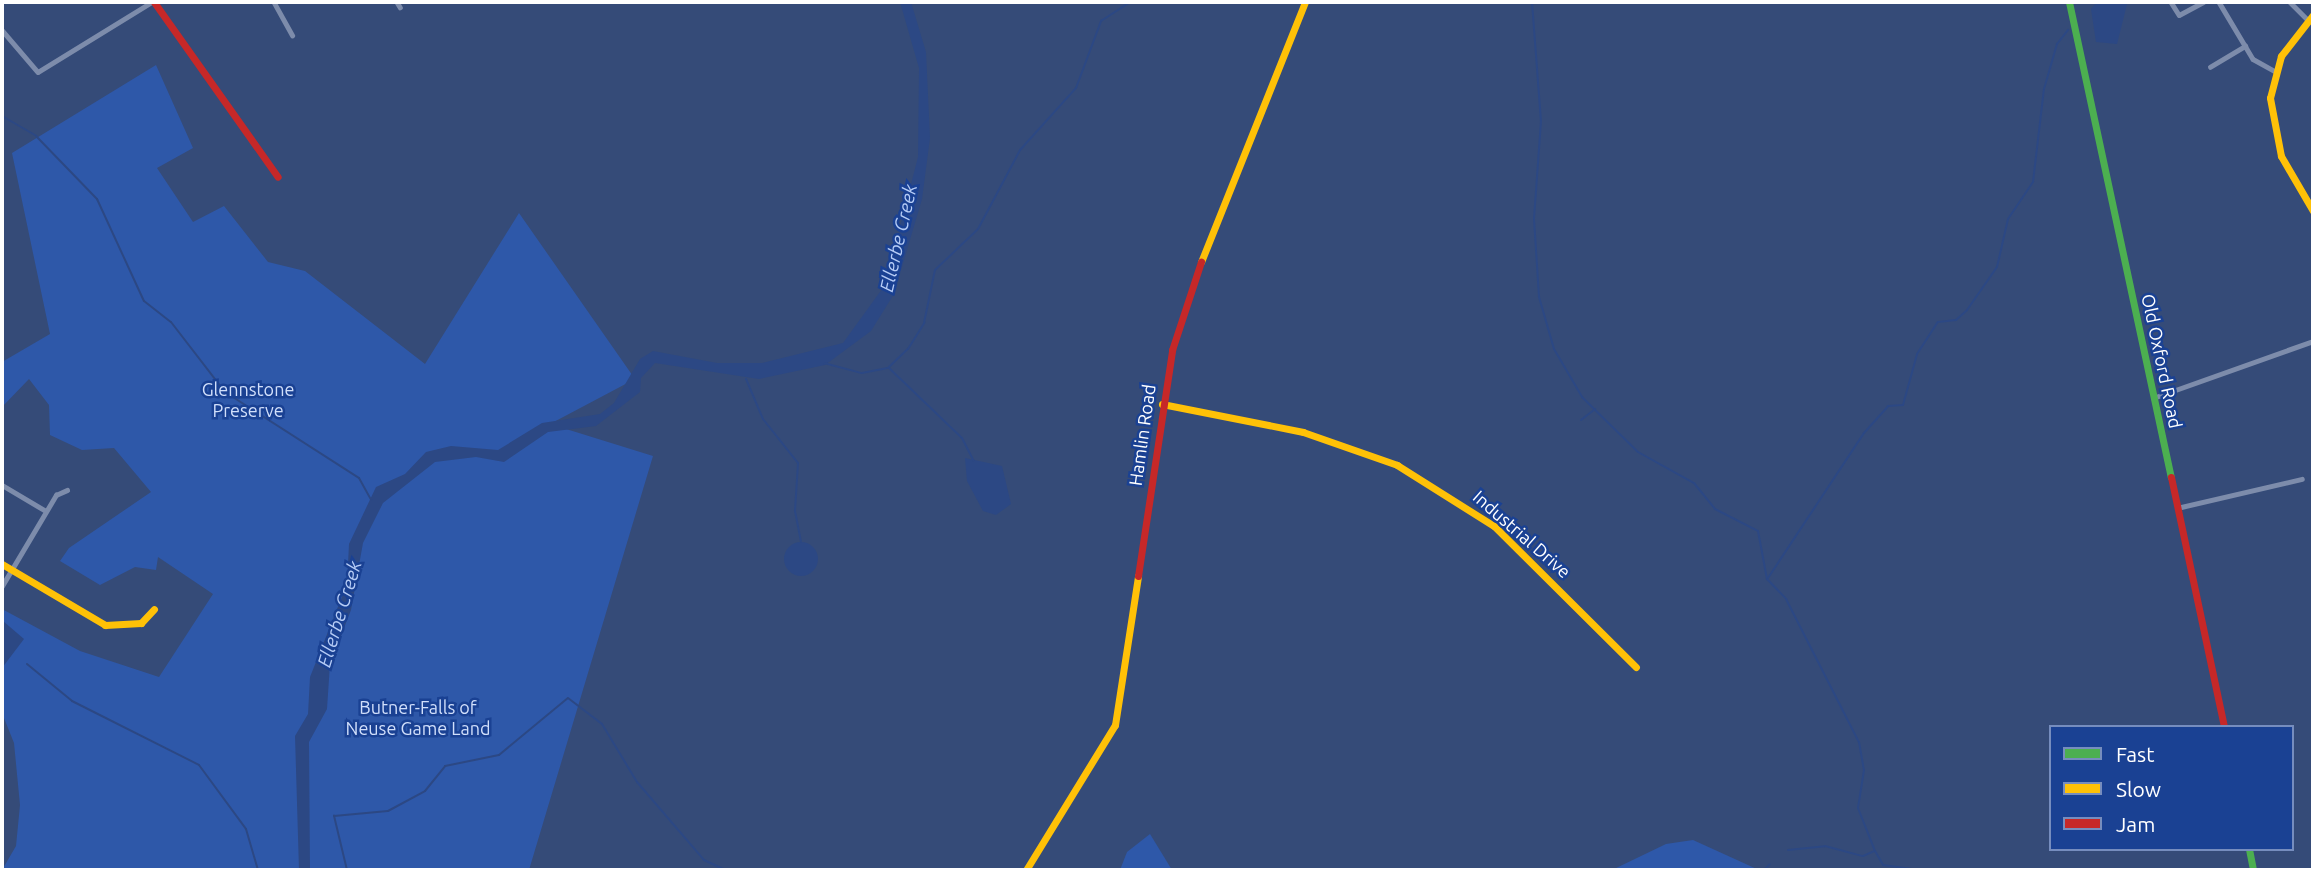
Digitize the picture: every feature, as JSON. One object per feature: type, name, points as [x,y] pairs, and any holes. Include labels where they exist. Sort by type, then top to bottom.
[{"type":"street","points":[[2,30],[33,73],[153,2],[278,177]]},
{"type":"street","points":[[274,2],[292,34]]},
{"type":"street","name":"Hamlin Road","points":[[1026,870],[1097,761],[1119,712],[1162,404],[1189,292],[1305,2]]},
{"type":"street","name":"Old Oxford Road","points":[[2069,2],[2224,725]]},
{"type":"street","points":[[2171,2],[2179,15],[2203,2]]},
{"type":"street","points":[[2219,2],[2259,66],[2275,71]]},
{"type":"street","points":[[2290,2],[2311,17],[2275,71],[2270,98],[2275,139],[2313,211]]},
{"type":"street","points":[[2210,67],[2245,46]]},
{"type":"street","points":[[2153,398],[2313,341]]},
{"type":"street","name":"Industrial Drive","points":[[1162,404],[1303,432],[1397,465],[1494,526],[1636,667]]},
{"type":"street","points":[[2177,508],[2302,479]]},
{"type":"street","points":[[2,485],[46,511]]},
{"type":"street","points":[[2,586],[46,511],[67,490]]},
{"type":"street","points":[[2,564],[105,625],[141,623],[154,610]]},
{"type":"street","points":[[2249,851],[2253,870]]},
{"type":"green space","points":[[156,65],[193,148],[157,168],[193,222],[224,206],[268,262],[305,271],[425,364],[519,213],[635,379],[550,424],[653,456],[529,870],[2,870],[16,846],[20,805],[14,743],[2,713],[2,609],[80,651],[159,677],[213,594],[158,557],[156,570],[135,567],[100,585],[60,561],[69,548],[151,492],[114,448],[82,450],[50,435],[49,405],[29,379],[2,407],[2,362],[50,334],[12,153]]},
{"type":"green space","points":[[1150,834],[1172,870],[1120,870],[1127,852]]},
{"type":"green space","points":[[1693,840],[1759,870],[1612,870],[1666,844]]},
{"type":"water","name":"Ellerbe Creek","points":[[900,2],[911,2],[926,52],[930,138],[922,199],[894,294],[871,331],[825,365],[759,379],[655,363],[641,378],[640,392],[596,426],[548,432],[504,462],[476,457],[435,462],[383,503],[363,543],[351,610],[330,664],[327,709],[309,742],[310,870],[299,870],[295,736],[308,714],[310,677],[347,584],[349,544],[376,487],[405,474],[426,452],[451,446],[498,450],[542,423],[600,414],[614,403],[640,359],[653,351],[717,363],[762,363],[843,343],[885,285],[918,157],[919,68]]},
{"type":"water","points":[[2097,2],[2127,4],[2117,44],[2096,42],[2091,9]]},
{"type":"water","points":[[965,458],[1002,466],[1011,504],[996,515],[983,511],[967,481]]},
{"type":"water","points":[[801,542],[813,547],[818,559],[813,571],[801,576],[789,571],[784,559],[789,547]]},
{"type":"water","points":[[2,622],[24,639],[2,668]]},
{"type":"waterway","points":[[824,363],[862,373],[888,368],[908,349],[924,323],[935,270],[978,229],[1020,150],[1076,88],[1101,21],[1130,2]]},
{"type":"waterway","points":[[1532,2],[1541,121],[1534,219],[1539,297],[1554,349],[1582,397],[1638,452],[1694,483],[1715,509],[1758,531],[1767,579],[1786,599],[1859,742],[1864,770],[1858,808],[1875,851],[1883,865],[1919,870]]},
{"type":"waterway","points":[[1768,578],[1864,433],[1888,406],[1903,405],[1917,354],[1938,322],[1956,320],[1967,310],[1997,267],[2008,219],[2033,182],[2044,89],[2057,44],[2068,30]]},
{"type":"waterway","points":[[2,116],[36,136],[97,199],[144,301],[171,322],[225,392],[359,478],[371,500]]},
{"type":"waterway","points":[[889,368],[962,438],[973,460]]},
{"type":"waterway","points":[[746,379],[763,419],[798,463],[795,511],[801,541]]},
{"type":"waterway","points":[[1581,420],[1595,409]]},
{"type":"waterway","points":[[27,664],[72,701],[199,765],[246,829],[258,870]]},
{"type":"waterway","points":[[347,870],[334,816],[388,811],[425,791],[445,766],[499,755],[568,698],[602,724],[637,782],[704,860],[725,870]]},
{"type":"waterway","points":[[1788,850],[1825,846],[1863,856],[1874,851]]},
{"type":"waterway","points":[[1764,870],[1770,864]]},
{"type":"traffic: fast","points":[[2069,2],[2171,477]]},
{"type":"traffic: fast","points":[[2249,851],[2253,870]]},
{"type":"traffic: slow","points":[[1201,262],[1305,2]]},
{"type":"traffic: slow","points":[[2313,15],[2281,56],[2270,98],[2281,156],[2313,211]]},
{"type":"traffic: slow","points":[[1162,404],[1303,432],[1397,465],[1494,526],[1636,667]]},
{"type":"traffic: slow","points":[[2,564],[105,625],[141,623],[154,609]]},
{"type":"traffic: slow","points":[[1026,870],[1115,725],[1138,576]]},
{"type":"traffic: jam","points":[[154,2],[278,177]]},
{"type":"traffic: jam","points":[[1138,576],[1172,350],[1201,262]]},
{"type":"traffic: jam","points":[[2171,477],[2224,725]]},
{"type":"park label","name":"Glennstone Preserve","points":[[248,400]]},
{"type":"park label","name":"Butner-Falls of Neuse Game Land","points":[[418,718]]}]
